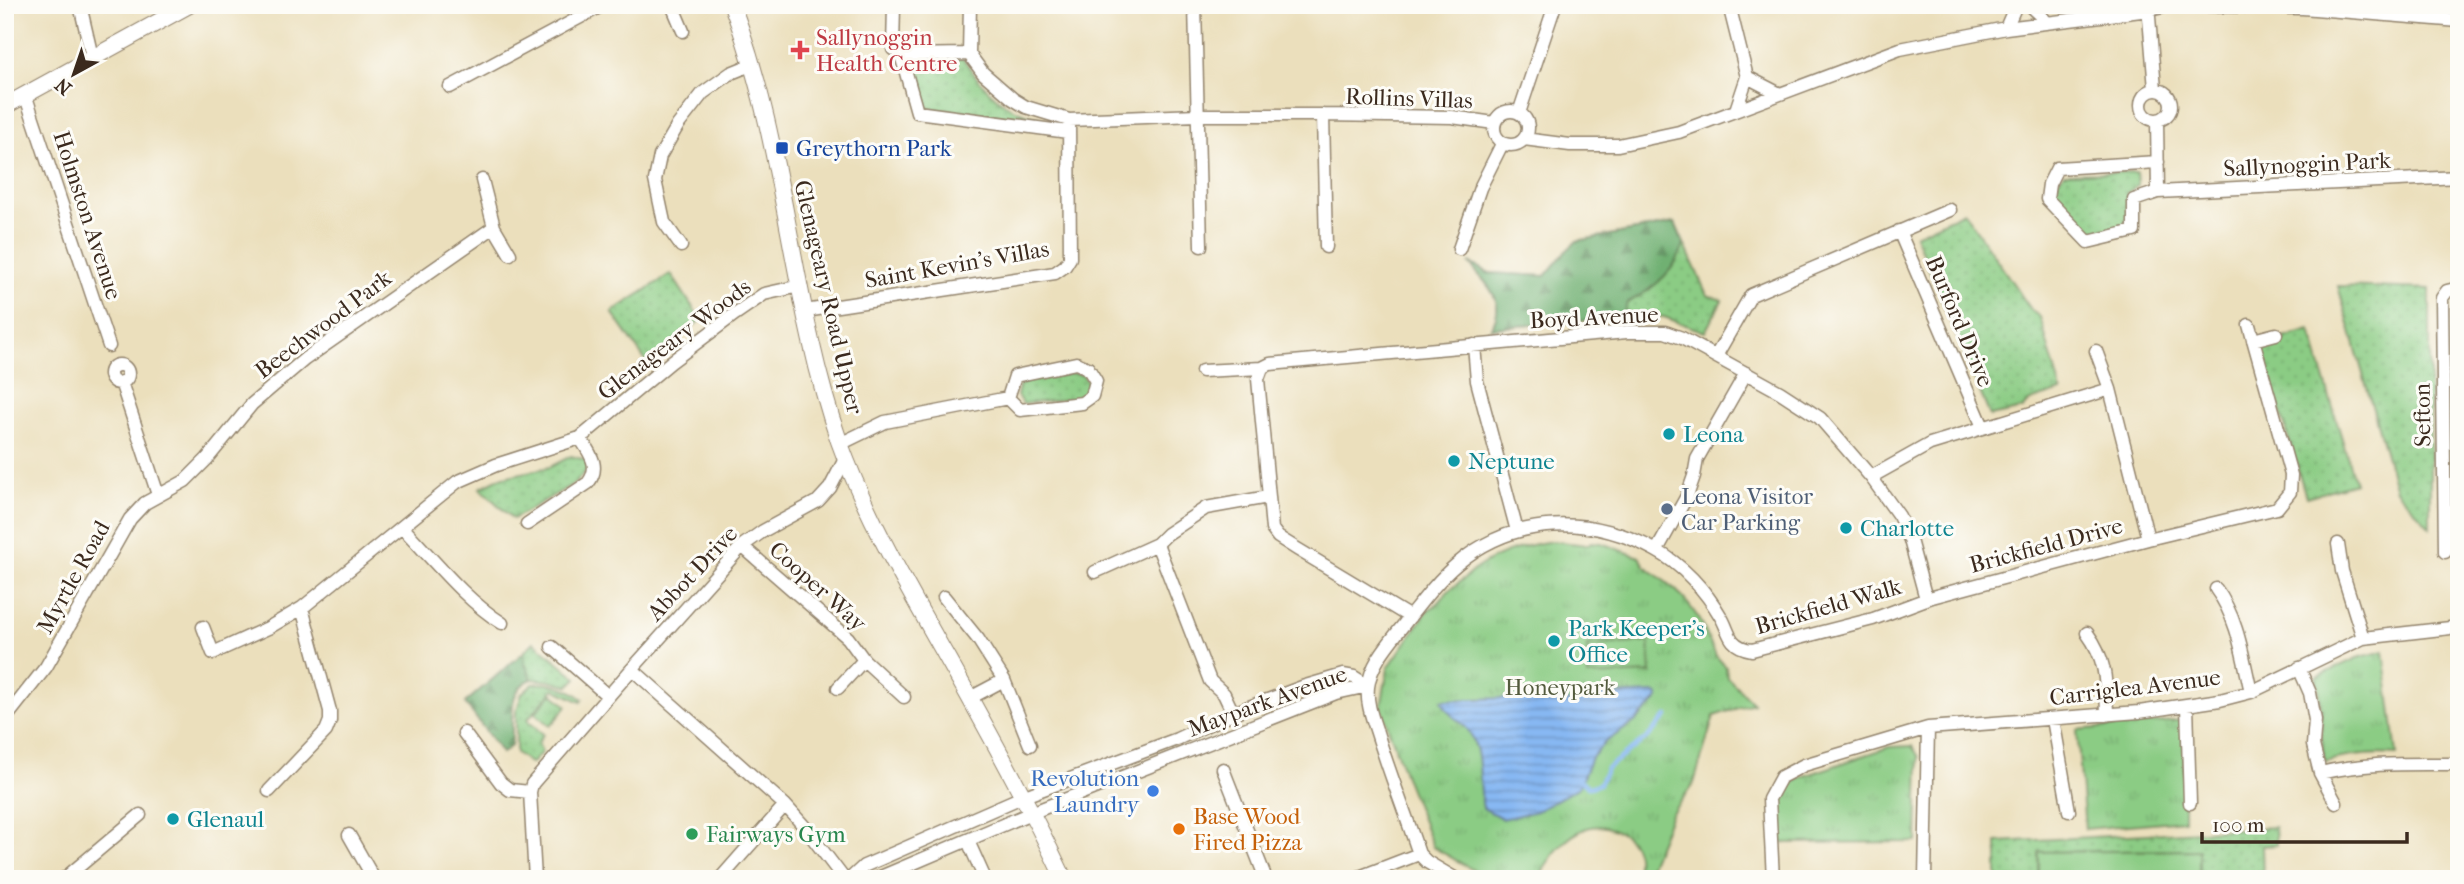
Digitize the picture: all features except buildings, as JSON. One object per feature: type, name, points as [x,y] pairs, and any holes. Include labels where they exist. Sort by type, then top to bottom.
[{"type":"main road","points":[[5,106],[26,97],[92,57],[189,5]]},
{"type":"main road","name":"Glenageary Road Upper","points":[[732,5],[753,64],[821,384],[843,450],[884,546],[970,698],[1064,879]]},
{"type":"street","points":[[80,5],[92,57]]},
{"type":"street","points":[[450,87],[603,5]]},
{"type":"street","points":[[672,5],[683,31]]},
{"type":"street","points":[[894,5],[897,52],[917,113],[1069,126]]},
{"type":"street","points":[[897,52],[969,54],[970,5]]},
{"type":"street","points":[[1195,5],[1201,246]]},
{"type":"street","points":[[1519,114],[1555,5]]},
{"type":"street","points":[[1729,5],[1747,77],[1736,110]]},
{"type":"street","points":[[2006,28],[2016,5]]},
{"type":"street","points":[[2029,5],[2047,23]]},
{"type":"street","points":[[1524,139],[1528,128],[1523,117],[1507,111],[1497,118],[1494,135],[1502,144],[1514,145],[1524,139],[1570,145],[1618,145],[1679,132],[1900,49],[2006,28],[2148,8],[2173,5],[2303,7],[2459,21]]},
{"type":"street","points":[[2148,8],[2155,89]]},
{"type":"street","name":"Rollins Villas","points":[[969,54],[983,73],[1013,99],[1069,126],[1197,115],[1451,117],[1494,123]]},
{"type":"street","points":[[681,246],[664,222],[655,180],[660,156],[678,125],[703,93],[731,73],[753,64]]},
{"type":"street","points":[[1747,77],[1778,93]]},
{"type":"street","points":[[2155,89],[2167,93],[2171,104],[2169,113],[2157,120],[2144,114],[2141,105],[2145,94],[2155,89]]},
{"type":"street","name":"Holmston Avenue","points":[[26,97],[109,346]]},
{"type":"street","name":"Rollins Villas","points":[[1323,115],[1326,247]]},
{"type":"street","points":[[2157,120],[2158,162],[2158,192],[2134,200],[2134,231],[2088,242],[2047,199],[2049,184],[2057,168],[2158,162]]},
{"type":"street","name":"Saint Kevin's Villas","points":[[805,311],[1055,273],[1065,267],[1070,258],[1069,126]]},
{"type":"street","points":[[1459,250],[1480,188],[1502,144]]},
{"type":"street","name":"Sallynoggin Park","points":[[2158,192],[2459,177]]},
{"type":"street","points":[[482,180],[494,227],[510,254]]},
{"type":"street","points":[[1716,356],[1751,295],[1950,210]]},
{"type":"street","name":"Beechwood Park","points":[[158,495],[185,481],[253,404],[305,359],[494,227]]},
{"type":"street","name":"Burford Drive","points":[[1899,231],[1983,427]]},
{"type":"street","name":"Glenageary Woods","points":[[203,627],[213,653],[268,628],[302,608],[457,482],[496,465],[580,438],[671,362],[735,314],[764,294],[800,286]]},
{"type":"street","name":"Sefton","points":[[2445,552],[2442,298],[2447,291],[2459,288]]},
{"type":"street","points":[[2148,539],[2277,508],[2290,492],[2291,475],[2249,325]]},
{"type":"street","name":"Boyd Avenue","points":[[1202,372],[1474,345],[1627,332],[1665,332],[1716,356],[1801,404],[1820,418],[1871,477],[1899,516],[1910,540],[1926,599]]},
{"type":"street","points":[[2253,340],[2276,334]]},
{"type":"street","points":[[1474,345],[1477,381],[1517,531]]},
{"type":"street","name":"Brickfield Drive","points":[[1926,599],[2148,539],[2110,389],[2096,351]]},
{"type":"street","points":[[1076,363],[1088,368],[1096,382],[1092,396],[1082,403],[1020,410],[1008,398],[1016,376],[1076,363]]},
{"type":"street","points":[[1262,368],[1258,379],[1272,529],[1278,537],[1410,617]]},
{"type":"street","points":[[1456,879],[1427,862],[1419,854],[1372,717],[1368,686],[1377,662],[1432,588],[1458,562],[1480,548],[1517,531],[1579,524],[1623,535],[1657,550],[1687,496],[1697,459],[1746,373]]},
{"type":"street","points":[[121,382],[158,495]]},
{"type":"street","points":[[1871,477],[1930,444],[2110,389]]},
{"type":"street","points":[[843,450],[885,422],[1008,398]]},
{"type":"street","points":[[527,524],[593,477],[594,461],[580,438]]},
{"type":"street","name":"Abbot Drive","points":[[530,792],[537,776],[742,546],[825,495],[843,450]]},
{"type":"street","name":"Myrtle Road","points":[[5,719],[46,667],[130,519],[145,503],[158,495]]},
{"type":"street","points":[[1095,572],[1157,544],[1167,534],[1206,508],[1268,497]]},
{"type":"street","points":[[402,527],[474,601],[502,623]]},
{"type":"street","points":[[1157,544],[1210,681],[1224,694],[1233,713]]},
{"type":"street","points":[[2338,544],[2342,571],[2363,638]]},
{"type":"street","name":"Cooper Way","points":[[742,546],[848,638],[864,660],[904,697]]},
{"type":"street","name":"Brickfield Walk","points":[[1657,550],[1695,581],[1720,614],[1733,642],[1742,648],[1754,649],[1873,619],[1926,599]]},
{"type":"street","points":[[2216,589],[2225,602],[2237,635],[2251,692]]},
{"type":"street","points":[[944,597],[978,639],[1004,680],[1030,745]]},
{"type":"street","points":[[269,791],[327,731],[330,721],[330,711],[302,608]]},
{"type":"street","name":"Carriglea Avenue","points":[[1773,879],[1769,799],[1781,777],[1804,765],[1928,728],[2107,715],[2187,705],[2251,692],[2363,638],[2459,627]]},
{"type":"street","points":[[2087,634],[2097,647],[2105,672],[2107,715]]},
{"type":"street","points":[[552,647],[608,696]]},
{"type":"street","name":"Cooper Way","points":[[838,688],[864,660]]},
{"type":"street","points":[[2299,668],[2310,692],[2315,720],[2313,745],[2320,773],[2336,803]]},
{"type":"street","points":[[632,669],[785,805],[844,879]]},
{"type":"street","name":"Maypark Avenue","points":[[850,879],[864,866],[1023,797],[1177,739],[1233,713],[1302,687],[1343,676],[1354,677],[1368,686]]},
{"type":"street","points":[[970,698],[1004,680]]},
{"type":"street","name":"Maypark Avenue","points":[[876,879],[1031,813],[1336,693],[1368,686]]},
{"type":"street","points":[[2187,705],[2190,803]]},
{"type":"street","points":[[2053,719],[2069,811]]},
{"type":"street","points":[[1925,879],[1928,728]]},
{"type":"street","points":[[464,733],[501,783],[510,790],[530,792],[535,879]]},
{"type":"street","name":"Maypark Avenue","points":[[1177,739],[1184,754]]},
{"type":"street","points":[[2320,773],[2380,763],[2459,764]]},
{"type":"street","points":[[1223,769],[1266,879]]},
{"type":"street","points":[[720,879],[785,805]]},
{"type":"street","points":[[64,879],[140,815]]},
{"type":"street","points":[[349,835],[374,879]]},
{"type":"street","points":[[968,841],[985,879]]},
{"type":"street","points":[[1354,879],[1419,854]]},
{"type":"green space","points":[[963,58],[980,82],[1001,102],[1059,127],[928,108],[921,102],[909,61]]},
{"type":"green space","points":[[2137,172],[2138,185],[2127,193],[2126,223],[2101,235],[2088,235],[2054,197],[2053,187],[2064,173]]},
{"type":"green space","points":[[1964,212],[2032,311],[2040,317],[2061,391],[2030,401],[2023,409],[1990,416],[1915,235]]},
{"type":"green space","points":[[1675,223],[1707,295],[1722,300],[1705,332],[1664,317],[1649,316],[1491,328],[1496,318],[1496,300],[1487,284],[1469,263],[1490,273],[1545,276],[1577,241]]},
{"type":"green space","points":[[1675,223],[1684,244],[1675,263],[1662,279],[1627,303],[1622,318],[1491,328],[1496,318],[1496,300],[1487,284],[1469,263],[1489,273],[1545,276],[1577,241]]},
{"type":"green space","points":[[671,274],[701,320],[647,363],[612,312]]},
{"type":"green space","points":[[2338,286],[2430,289],[2430,527],[2396,490]]},
{"type":"green space","points":[[2310,330],[2355,483],[2306,497],[2261,345]]},
{"type":"green space","points":[[1073,373],[1083,375],[1088,383],[1087,392],[1079,398],[1023,404],[1017,396],[1019,386],[1027,381]]},
{"type":"green space","points":[[571,456],[586,460],[588,469],[575,483],[513,519],[480,488],[499,478],[550,467]]},
{"type":"green space","name":"Honeypark","points":[[1553,541],[1587,545],[1591,542],[1601,543],[1640,557],[1645,566],[1676,590],[1689,605],[1700,620],[1716,656],[1726,667],[1727,677],[1753,703],[1714,716],[1694,783],[1671,814],[1648,870],[1637,868],[1636,852],[1623,834],[1609,828],[1594,827],[1579,832],[1565,842],[1552,856],[1540,879],[1489,879],[1433,847],[1381,707],[1388,668],[1429,609],[1474,570],[1512,551]]},
{"type":"green space","points":[[534,642],[577,678],[569,686],[532,679],[525,664],[524,652]]},
{"type":"green space","points":[[1649,642],[1651,673],[1588,676],[1587,646]]},
{"type":"green space","points":[[2384,651],[2397,755],[2360,755],[2325,762],[2316,677],[2357,658]]},
{"type":"green space","points":[[524,652],[525,664],[532,679],[517,691],[512,708],[511,746],[502,753],[465,703]]},
{"type":"green space","points":[[533,684],[560,687],[583,699],[581,702],[554,689],[527,720],[543,734],[538,743],[542,752],[531,764],[516,753],[516,712],[522,693]]},
{"type":"green space","points":[[552,693],[567,706],[550,726],[535,713]]},
{"type":"green space","points":[[2184,720],[2184,820],[2085,829],[2077,730]]},
{"type":"green space","points":[[1912,746],[1919,757],[1917,842],[1778,843],[1778,793],[1802,777],[1889,747]]},
{"type":"green space","points":[[2275,827],[2276,845],[2262,846],[2263,879],[2199,879],[2198,850],[2039,852],[2039,879],[1997,879],[1997,842]]},
{"type":"green space","points":[[2199,850],[2199,879],[2039,879],[2039,852]]},
{"type":"water","points":[[1658,695],[1658,699],[1636,721],[1604,743],[1590,760],[1579,787],[1537,811],[1503,819],[1483,808],[1479,760],[1474,742],[1467,729],[1448,711],[1442,700],[1539,697],[1540,702],[1580,701],[1580,696]]},
{"type":"waterway","points":[[1582,782],[1590,787],[1599,784],[1607,768],[1647,738],[1667,716]]},
{"type":"place","name":"Sallynoggin Health Centre","points":[[800,50]]},
{"type":"place","name":"Greythorn Park","points":[[782,148]]},
{"type":"place","name":"Leona","points":[[1669,434]]},
{"type":"place","name":"Neptune","points":[[1454,461]]},
{"type":"place","name":"Leona Visitor Car Parking","points":[[1667,509]]},
{"type":"place","name":"Charlotte","points":[[1846,528]]},
{"type":"place","name":"Park Keeper's Office","points":[[1554,641]]},
{"type":"place","name":"Revolution Laundry","points":[[1153,791]]},
{"type":"place","name":"Glenaul","points":[[173,819]]},
{"type":"place","name":"Base Wood Fired Pizza","points":[[1179,829]]},
{"type":"place","name":"Fairways Gym","points":[[692,834]]}]
